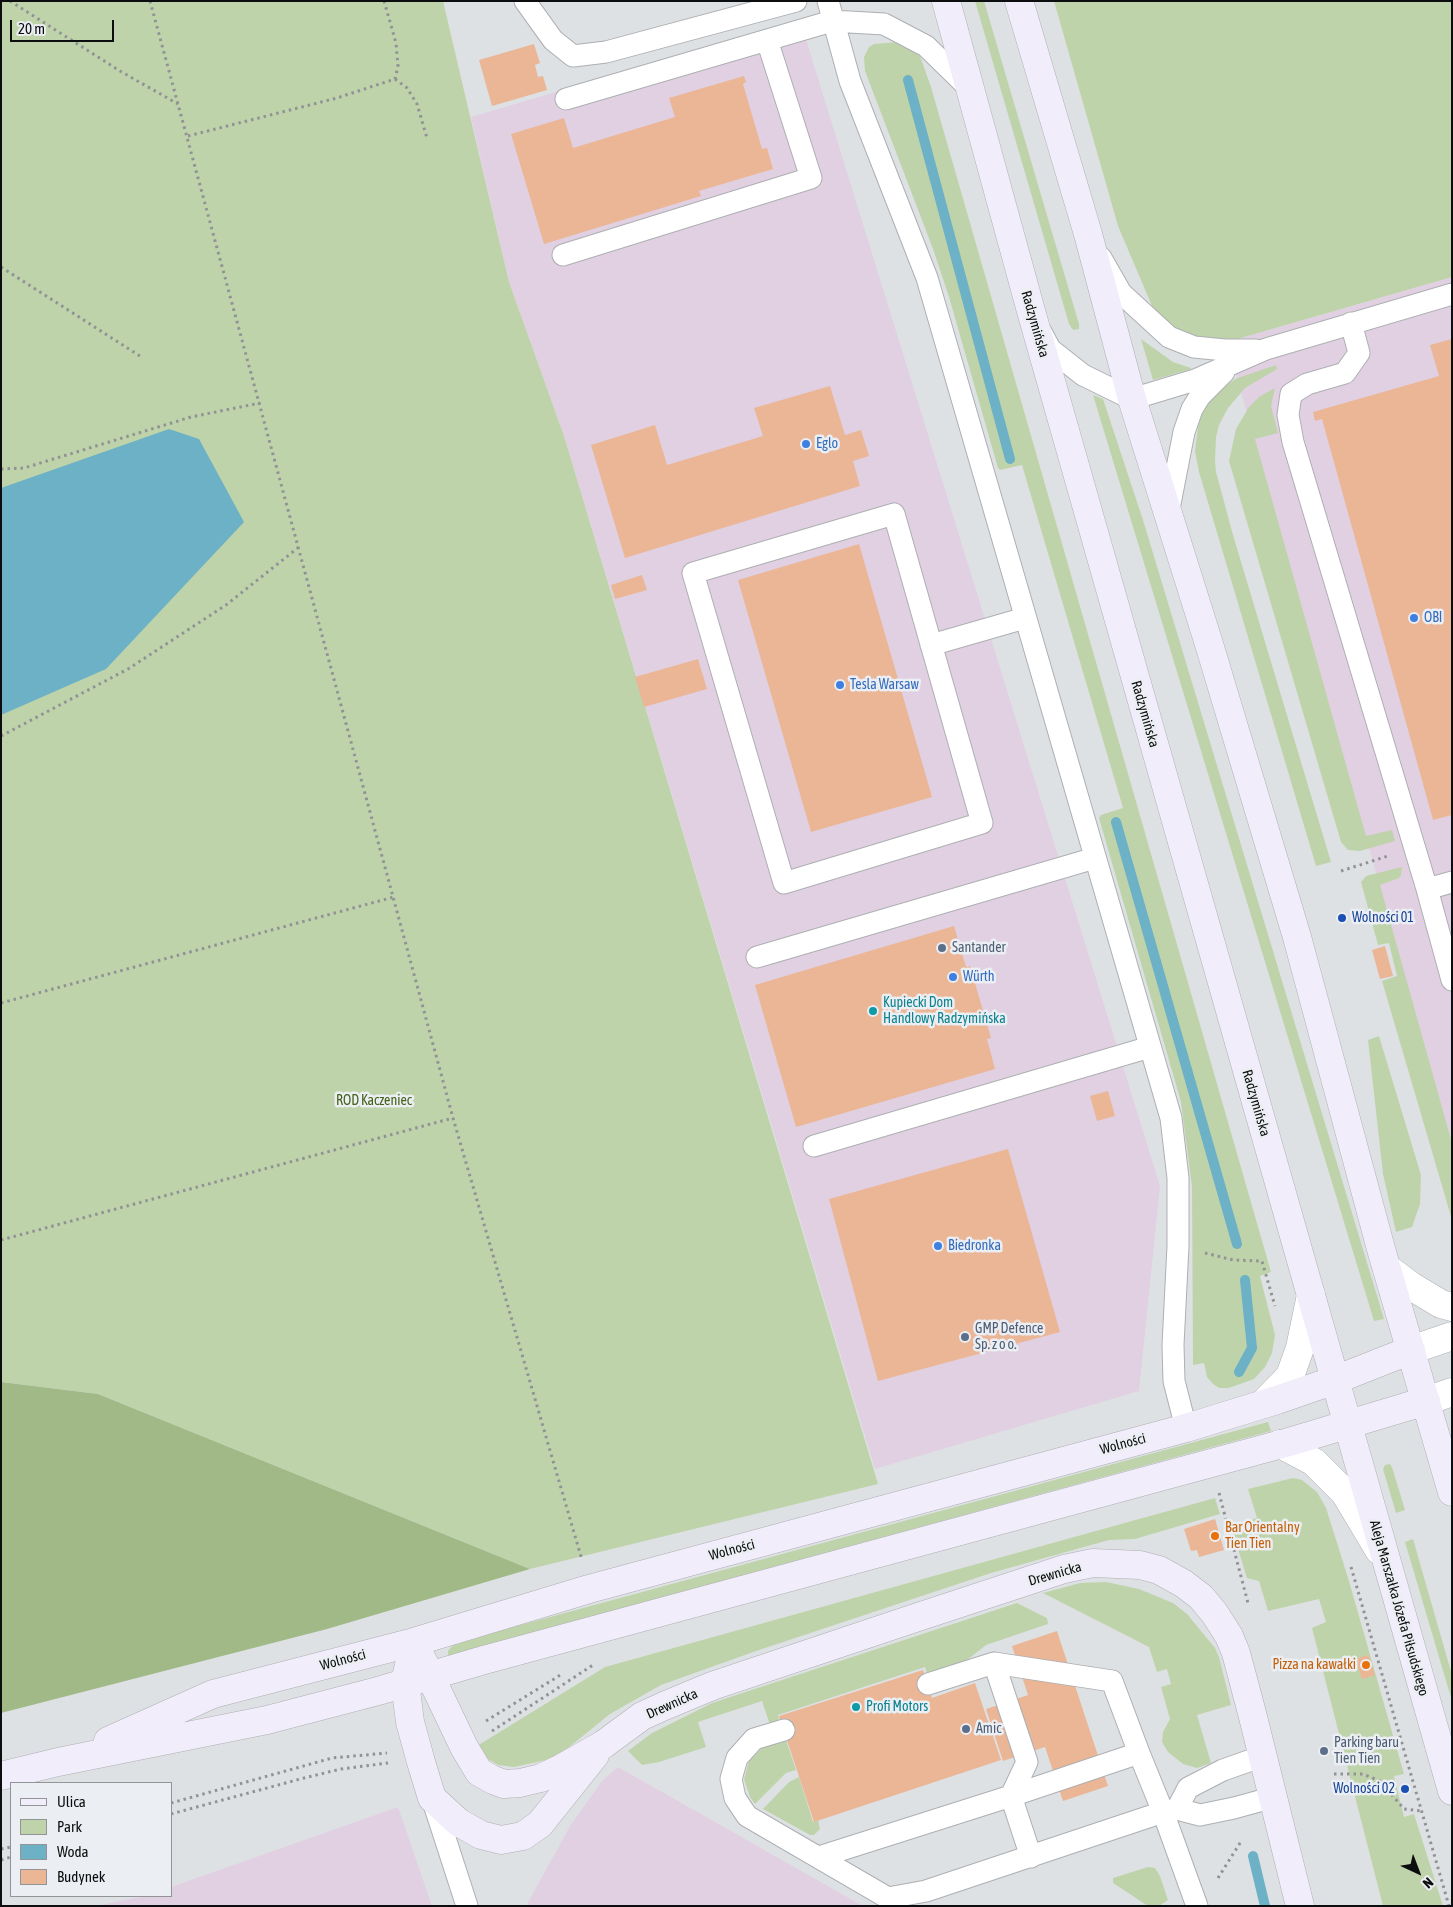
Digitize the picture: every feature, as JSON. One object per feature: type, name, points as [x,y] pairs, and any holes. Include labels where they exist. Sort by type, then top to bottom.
[{"type":"street","name":"Radzymińska","points":[[946,1],[1031,311],[1347,1426]]},
{"type":"street","points":[[1019,1],[1088,234],[1132,399],[1209,644],[1297,937],[1387,1268],[1452,1492]]},
{"type":"street","points":[[1387,1268],[1440,1304],[1452,1306]]},
{"type":"street","points":[[1264,1404],[1290,1376],[1300,1348],[1311,1295]]},
{"type":"street","points":[[1411,1350],[1452,1336]]},
{"type":"street","name":"Wolności","points":[[58,1762],[213,1694],[414,1642],[589,1589],[1186,1428],[1334,1380],[1411,1350]]},
{"type":"street","points":[[1426,1400],[1452,1392]]},
{"type":"street","name":"Wolności","points":[[1,1776],[58,1762],[267,1720],[1347,1426],[1426,1400]]},
{"type":"street","name":"Aleja Marszałka Józefa Piłsudskiego","points":[[1347,1426],[1452,1791]]},
{"type":"street","points":[[1280,1444],[1314,1462],[1345,1493],[1386,1560]]},
{"type":"street","name":"Drewnicka","points":[[417,1678],[479,1772],[504,1784],[520,1783],[541,1778],[604,1744],[642,1716],[712,1686],[1064,1569],[1093,1563],[1116,1562],[1140,1565],[1159,1570],[1184,1584],[1201,1597],[1216,1614],[1229,1636],[1236,1653],[1274,1797],[1300,1906]]},
{"type":"street","points":[[414,1642],[417,1678],[410,1722],[432,1798]]},
{"type":"street","name":"Drewnicka","points":[[432,1798],[458,1822],[481,1835],[501,1840],[523,1836],[540,1824],[604,1744]]},
{"type":"lane","points":[[525,1],[553,40],[573,56],[606,52],[796,1]]},
{"type":"lane","points":[[830,11],[850,81],[927,278],[1171,1118],[1178,1178],[1178,1246],[1173,1345],[1174,1381],[1186,1428]]},
{"type":"lane","points":[[566,99],[767,40],[830,11],[884,24],[926,46],[970,89]]},
{"type":"lane","points":[[563,255],[811,178],[767,40]]},
{"type":"lane","points":[[1088,234],[1121,293],[1169,337],[1194,347],[1224,350],[1266,349]]},
{"type":"lane","points":[[1031,311],[1050,349],[1082,375],[1132,399],[1195,380],[1266,349],[1452,294]]},
{"type":"lane","points":[[1351,323],[1359,353],[1346,373],[1307,384],[1291,394],[1288,415],[1293,442],[1415,848],[1452,980]]},
{"type":"lane","points":[[1168,515],[1184,432],[1192,409],[1200,396],[1224,372],[1266,349]]},
{"type":"lane","points":[[894,514],[931,645],[982,823],[784,883],[693,573],[894,514]]},
{"type":"lane","points":[[931,645],[1025,618]]},
{"type":"lane","points":[[757,957],[1095,858]]},
{"type":"lane","points":[[1427,889],[1452,882]]},
{"type":"lane","points":[[814,1146],[1150,1047]]},
{"type":"lane","points":[[994,1663],[1027,1762],[1011,1796],[1031,1857]]},
{"type":"lane","points":[[928,1684],[994,1663],[1112,1681],[1139,1753],[1170,1811],[1197,1906]]},
{"type":"lane","points":[[784,1730],[754,1739],[736,1758],[731,1779],[735,1798],[747,1816],[888,1898],[929,1898],[1031,1857],[1170,1811],[1200,1815],[1274,1797]]},
{"type":"lane","points":[[818,1857],[1139,1753]]},
{"type":"lane","points":[[1170,1811],[1188,1788],[1223,1770],[1263,1756]]},
{"type":"lane","points":[[432,1798],[467,1906]]},
{"type":"path","points":[[10,1],[120,71],[179,105]]},
{"type":"path","points":[[150,1],[453,1118],[575,1531],[589,1589]]},
{"type":"path","points":[[384,1],[396,43],[398,66],[395,79]]},
{"type":"path","points":[[188,136],[337,98],[395,79]]},
{"type":"path","points":[[395,79],[407,88],[417,104],[427,138]]},
{"type":"path","points":[[1,267],[143,358]]},
{"type":"path","points":[[1,469],[24,468],[191,417],[260,403]]},
{"type":"path","points":[[1,736],[136,663],[226,606],[299,547]]},
{"type":"path","points":[[1342,871],[1415,848]]},
{"type":"path","points":[[1,1003],[394,897]]},
{"type":"path","points":[[1,1240],[453,1118]]},
{"type":"path","points":[[1178,1246],[1233,1260],[1262,1262],[1269,1284],[1274,1283]]},
{"type":"path","points":[[1350,1562],[1448,1906]]},
{"type":"path","points":[[1334,1774],[1363,1774],[1380,1781],[1404,1809],[1421,1811]]},
{"type":"path","points":[[1213,1885],[1242,1840]]},
{"type":"shaded area","points":[[800,20],[1160,1186],[1139,1391],[875,1469],[564,436],[509,282],[471,117]]},
{"type":"shaded area","points":[[1452,277],[1452,1143],[1227,342]]},
{"type":"shaded area","points":[[618,1767],[863,1906],[526,1906],[570,1826],[602,1781]]},
{"type":"shaded area","points":[[398,1807],[432,1906],[95,1906],[140,1897],[172,1897],[172,1887]]},
{"type":"green space","name":"ROD Kaczeniec","points":[[1,1],[443,1],[509,282],[564,436],[878,1484],[530,1569],[98,1394],[1,1382]]},
{"type":"green space","points":[[975,1],[984,1],[1079,329],[1073,330],[1069,324]]},
{"type":"green space","points":[[1054,1],[1452,1],[1452,277],[1227,342],[1211,342],[1178,331],[1160,316],[1152,306],[1118,226]]},
{"type":"green space","points":[[898,42],[915,51],[920,56],[931,87],[1271,1272],[1260,1276],[1275,1335],[1272,1353],[1265,1367],[1254,1379],[1229,1388],[1219,1388],[1213,1384],[1207,1377],[1204,1363],[1193,1365],[1192,1187],[1181,1102],[1099,818],[1101,815],[1123,808],[1022,465],[1000,470],[998,468],[949,297],[933,249],[865,71],[864,57],[869,47],[874,44]]},
{"type":"green space","points":[[1141,339],[1173,362],[1191,369],[1153,380]]},
{"type":"green space","points":[[1276,365],[1277,369],[1245,388],[1228,408],[1219,425],[1216,437],[1215,461],[1216,472],[1233,535],[1331,862],[1316,866],[1199,472],[1195,451],[1201,416],[1212,397],[1235,379]]},
{"type":"green space","points":[[1275,388],[1271,406],[1278,433],[1255,439],[1366,836],[1392,830],[1395,841],[1360,851],[1348,850],[1341,842],[1229,461],[1236,429],[1249,407],[1259,397]]},
{"type":"green space","points":[[1093,395],[1103,399],[1143,520],[1384,1319],[1374,1321]]},
{"type":"green space","points":[[1402,867],[1399,878],[1380,885],[1452,1143],[1452,1220],[1382,981],[1397,976],[1389,943],[1378,945],[1361,882],[1366,876]]},
{"type":"green space","points":[[1379,1036],[1421,1175],[1420,1204],[1412,1227],[1396,1232],[1383,1174],[1368,1040]]},
{"type":"green space","points":[[1,1382],[98,1394],[530,1569],[327,1629],[1,1713]]},
{"type":"green space","points":[[1268,1422],[1271,1431],[448,1656],[448,1651],[452,1646],[495,1632]]},
{"type":"green space","points":[[1390,1464],[1405,1510],[1396,1513],[1383,1469],[1385,1465]]},
{"type":"green space","points":[[1293,1478],[1302,1480],[1317,1492],[1326,1508],[1349,1581],[1404,1774],[1394,1776],[1404,1817],[1414,1814],[1443,1906],[1383,1906],[1312,1628],[1326,1622],[1319,1599],[1268,1611],[1259,1581],[1247,1578],[1231,1527],[1257,1518],[1248,1489]]},
{"type":"green space","points":[[1215,1498],[1220,1514],[1135,1539],[1109,1540],[991,1573],[756,1651],[661,1685],[610,1714],[563,1752],[551,1759],[514,1767],[498,1765],[486,1758],[477,1746],[605,1667]]},
{"type":"green space","points":[[1413,1539],[1452,1675],[1452,1701],[1405,1542]]},
{"type":"green space","points":[[1106,1582],[1139,1589],[1173,1603],[1187,1614],[1215,1648],[1231,1705],[1197,1715],[1211,1763],[1197,1768],[1183,1764],[1168,1752],[1162,1742],[1163,1732],[1170,1719],[1161,1687],[1171,1684],[1167,1669],[1157,1672],[1149,1647],[1043,1593],[1080,1583]]},
{"type":"green space","points":[[1017,1603],[1047,1618],[1048,1624],[986,1645],[967,1660],[927,1673],[925,1667],[778,1715],[780,1722],[770,1725],[762,1701],[698,1722],[706,1747],[659,1762],[642,1765],[628,1751],[652,1733],[712,1703]]},
{"type":"green space","points":[[786,1740],[796,1770],[786,1773],[755,1804],[750,1797],[744,1779],[749,1761],[763,1747]]},
{"type":"green space","points":[[799,1777],[813,1822],[818,1820],[820,1829],[814,1835],[810,1835],[763,1809],[789,1782]]},
{"type":"green space","points":[[1148,1867],[1155,1868],[1160,1876],[1168,1900],[1159,1906],[1148,1906],[1113,1883],[1113,1878]]},
{"type":"water","points":[[169,429],[199,439],[244,522],[106,669],[1,715],[1,488]]},
{"type":"building","points":[[534,44],[540,63],[535,65],[538,77],[543,76],[547,90],[492,106],[479,60]]},
{"type":"building","points":[[744,76],[746,82],[743,84],[762,149],[767,148],[773,169],[699,191],[701,196],[544,244],[511,134],[564,118],[573,148],[675,117],[669,98]]},
{"type":"building","name":"OBI","points":[[1452,339],[1452,815],[1433,820],[1322,419],[1315,421],[1313,412],[1439,376],[1430,345]]},
{"type":"building","points":[[830,386],[845,435],[861,430],[869,456],[853,461],[860,486],[625,558],[591,445],[655,425],[667,465],[763,436],[754,408]]},
{"type":"building","points":[[859,544],[932,797],[811,832],[738,580]]},
{"type":"building","points":[[642,575],[647,590],[615,599],[611,585]]},
{"type":"building","points":[[698,659],[707,689],[644,707],[635,677]]},
{"type":"building","name":"Kupiecki Dom Handlowy Radzymińska","points":[[954,926],[966,967],[970,966],[991,1038],[987,1039],[995,1069],[796,1127],[755,985]]},
{"type":"building","points":[[1385,946],[1393,976],[1380,979],[1372,950]]},
{"type":"building","points":[[1108,1091],[1115,1116],[1097,1121],[1090,1096]]},
{"type":"building","name":"Biedronka","points":[[1008,1149],[1060,1332],[878,1381],[829,1199]]},
{"type":"building","points":[[1215,1519],[1224,1550],[1199,1557],[1197,1550],[1191,1551],[1184,1529]]},
{"type":"building","points":[[1057,1631],[1108,1786],[1063,1801],[1045,1747],[1003,1761],[986,1709],[1028,1695],[1012,1646]]},
{"type":"building","points":[[1368,1655],[1375,1675],[1362,1679],[1355,1659]]},
{"type":"building","points":[[923,1670],[932,1698],[975,1683],[1001,1760],[814,1822],[779,1716]]},
{"type":"waterway","points":[[908,80],[1010,459]]},
{"type":"waterway","points":[[1116,822],[1237,1244]]},
{"type":"waterway","points":[[1239,1372],[1252,1348],[1245,1280]]},
{"type":"waterway","points":[[1253,1856],[1265,1906]]},
{"type":"place","name":"Eglo","points":[[806,444]]},
{"type":"place","name":"OBI","points":[[1414,618]]},
{"type":"place","name":"Tesla Warsaw","points":[[840,685]]},
{"type":"place","name":"Wolności 01","points":[[1342,918]]},
{"type":"place","name":"Santander","points":[[942,948]]},
{"type":"place","name":"Würth","points":[[953,977]]},
{"type":"place","name":"Kupiecki Dom Handlowy Radzymińska","points":[[873,1011]]},
{"type":"place","name":"Biedronka","points":[[938,1246]]},
{"type":"place","name":"GMP Defence Sp. z o o.","points":[[965,1337]]},
{"type":"place","name":"Bar Orientalny Tien Tien","points":[[1215,1536]]},
{"type":"place","name":"Pizza na kawałki","points":[[1366,1665]]},
{"type":"place","name":"Profi Motors","points":[[856,1707]]},
{"type":"place","name":"Amic","points":[[966,1729]]},
{"type":"place","name":"Parking baru Tien Tien","points":[[1324,1751]]},
{"type":"place","name":"Wolności 02","points":[[1405,1789]]}]
